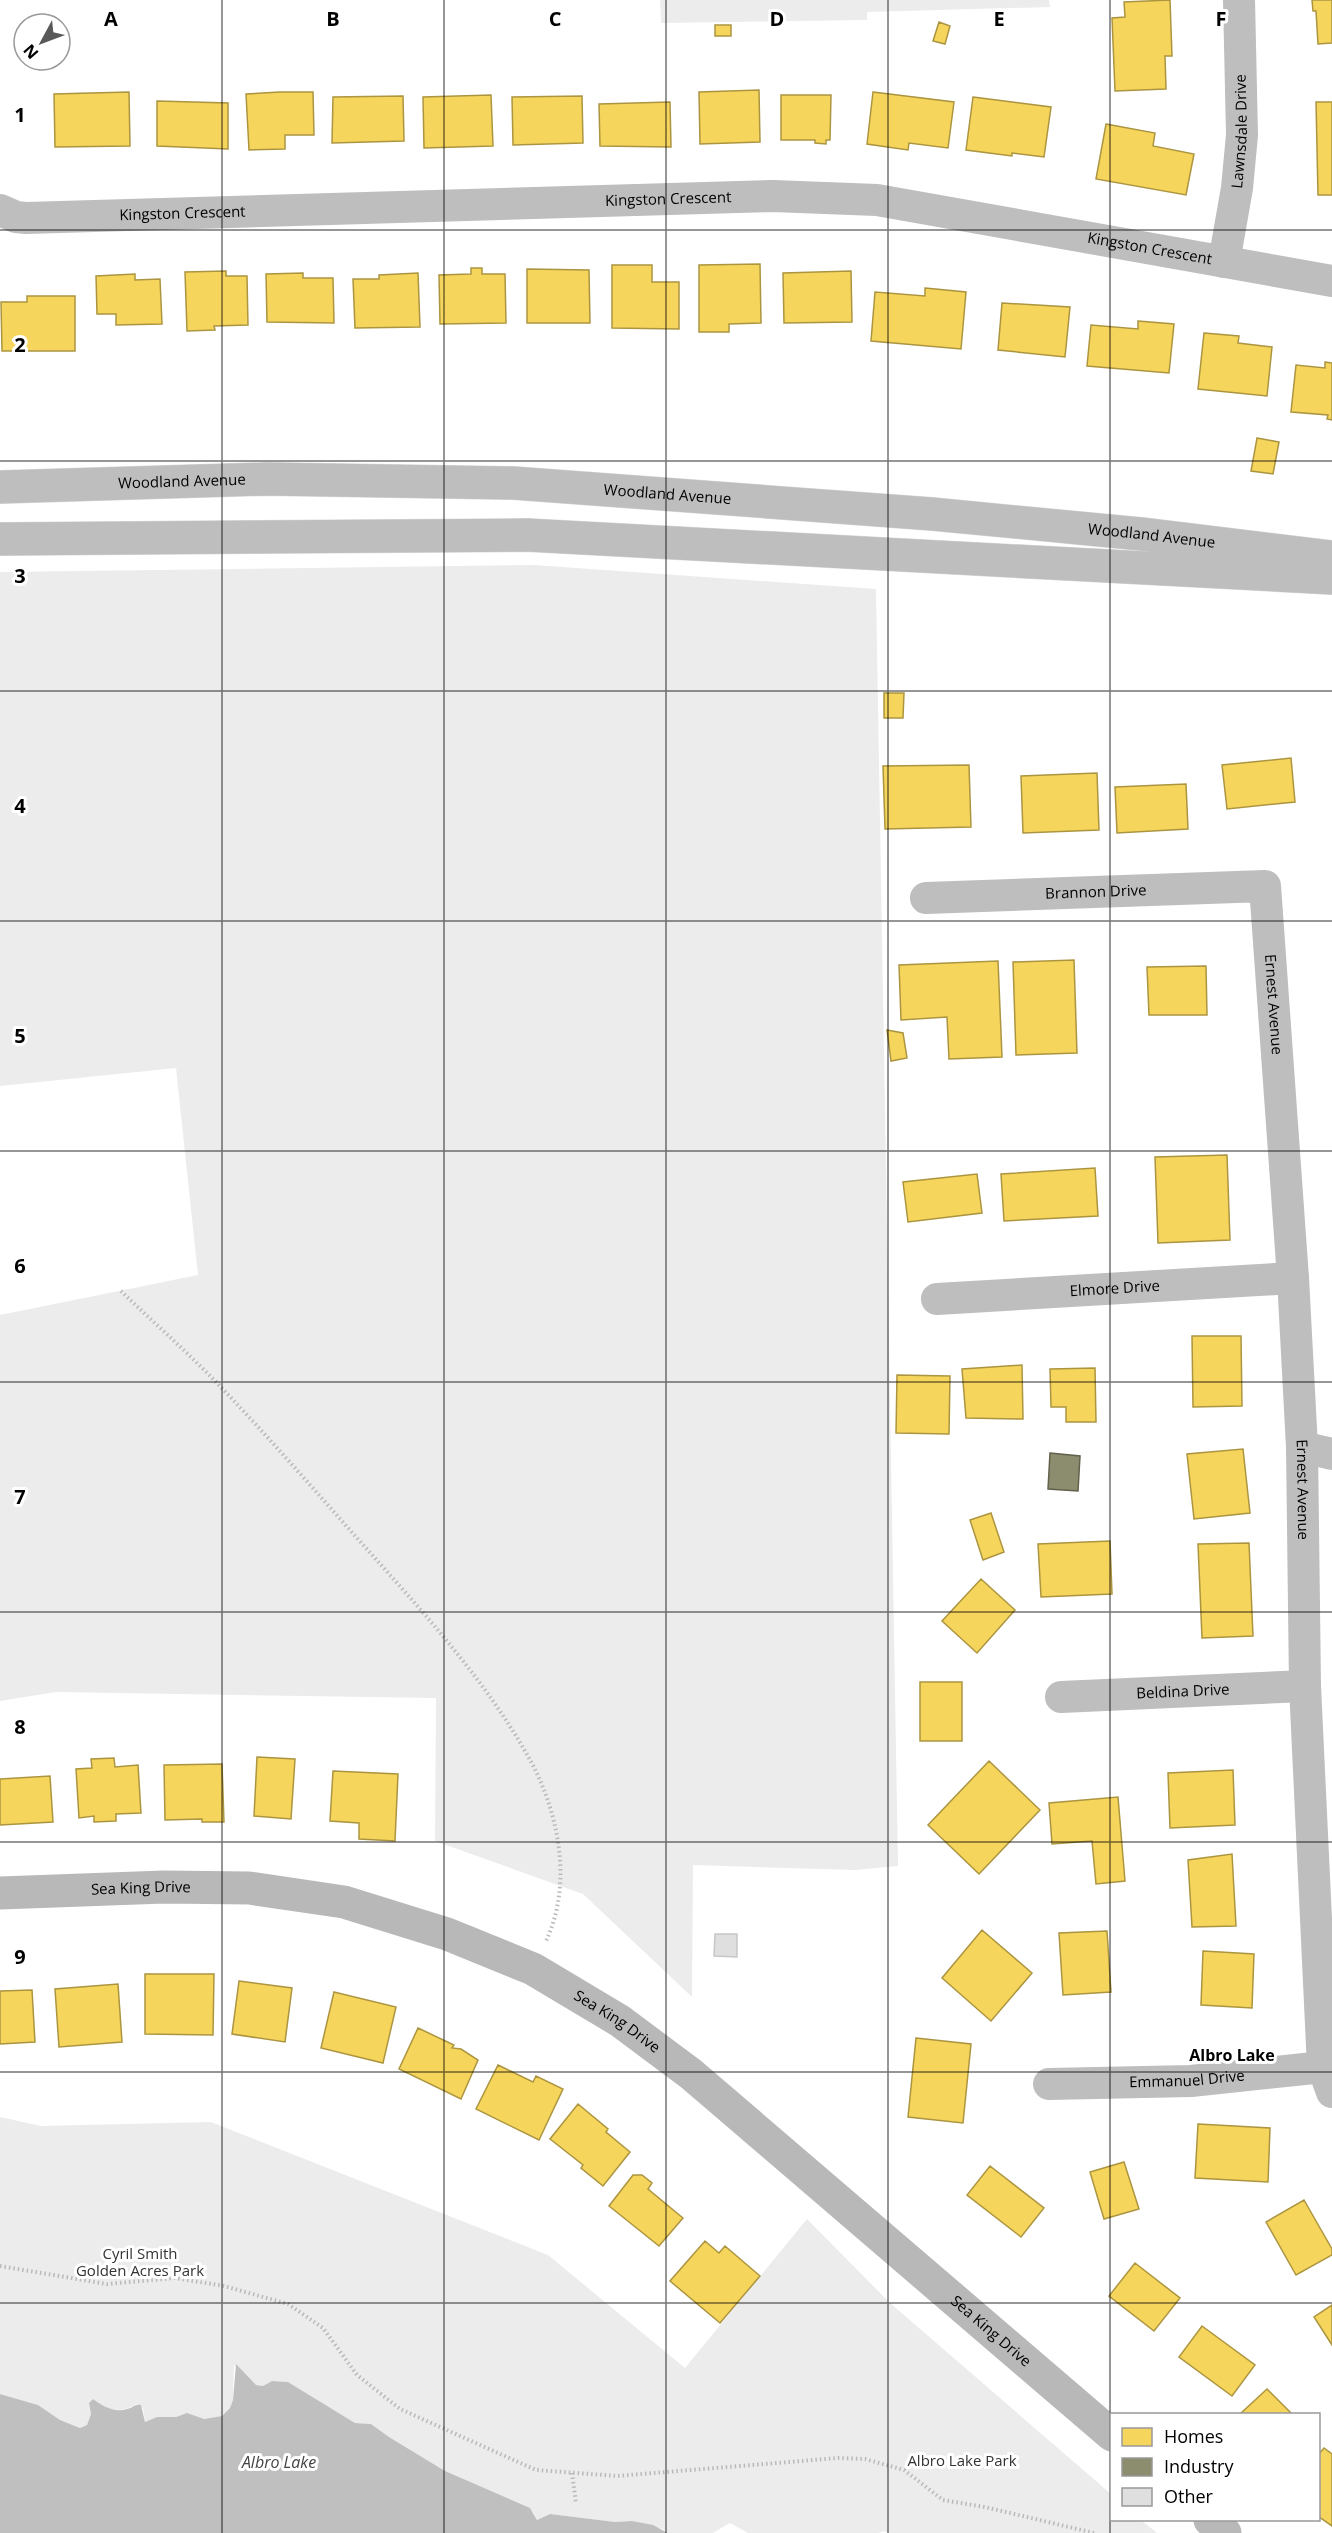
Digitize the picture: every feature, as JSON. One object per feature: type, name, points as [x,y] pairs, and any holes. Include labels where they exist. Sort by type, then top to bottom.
[{"type":"main road","name":"Woodland Avenue","points":[[0,487],[267,478],[513,483],[944,515],[1141,534],[1332,557]]},
{"type":"main road","name":"Woodland Avenue","points":[[0,539],[527,535],[1332,578]]},
{"type":"street","name":"Lawnsdale Drive","points":[[1224,262],[1238,188],[1242,135],[1239,0]]},
{"type":"street","name":"Kingston Crescent","points":[[0,210],[16,218],[26,218],[761,196],[838,197],[877,200],[967,215],[1332,281]]},
{"type":"street","name":"Brannon Drive","points":[[926,898],[1265,886]]},
{"type":"street","name":"Ernest Avenue","points":[[1265,886],[1293,1278],[1302,1447],[1305,1686],[1327,2079]]},
{"type":"street","name":"Elmore Drive","points":[[937,1299],[1293,1278]]},
{"type":"street","points":[[1302,1447],[1332,1454]]},
{"type":"street","name":"Beldina Drive","points":[[1061,1697],[1305,1686]]},
{"type":"street","name":"Sea King Drive","points":[[0,1893],[164,1887],[249,1888],[344,1902],[447,1934],[533,1969],[620,2021],[691,2074],[1110,2433]]},
{"type":"street","name":"Emmanuel Drive","points":[[1049,2084],[1327,2079]]},
{"type":"street","points":[[1211,2521],[1225,2533]]},
{"type":"path","points":[[121,1291],[216,1382],[411,1599],[492,1699],[530,1759],[553,1820],[561,1864],[560,1897],[556,1921],[533,1969]]},
{"type":"path","points":[[0,2266],[107,2284],[175,2278],[224,2286],[288,2304],[323,2328],[357,2375],[400,2409],[536,2470],[617,2476],[838,2458],[865,2458],[904,2470],[943,2500],[985,2507],[1094,2533]]},
{"type":"path","points":[[572,2473],[576,2503]]},
{"type":"green space","points":[[660,0],[1049,0],[1050,7],[867,12],[867,20],[661,23]]},
{"type":"green space","points":[[534,565],[876,589],[898,1866],[855,1870],[693,1865],[692,1997],[583,1894],[435,1841],[436,1698],[56,1692],[0,1701],[0,1315],[198,1275],[176,1068],[0,1086],[0,572]]},
{"type":"green space","name":"Cyril Smith Golden Acres Park","points":[[0,2117],[41,2126],[211,2122],[548,2255],[685,2368],[807,2219],[890,2303],[1110,2493],[1110,2521],[1142,2521],[1157,2533],[890,2533],[883,2531],[879,2533],[748,2533],[730,2523],[713,2533],[668,2533],[663,2529],[632,2521],[615,2522],[550,2514],[537,2520],[533,2512],[445,2471],[371,2424],[355,2423],[288,2382],[272,2381],[263,2386],[255,2385],[234,2365],[233,2400],[230,2408],[222,2416],[204,2419],[184,2414],[176,2417],[157,2417],[145,2422],[143,2408],[136,2404],[120,2410],[103,2406],[93,2399],[89,2403],[91,2414],[87,2425],[80,2428],[60,2420],[38,2405],[0,2394]]},
{"type":"water","name":"Albro Lake","points":[[236,2364],[256,2385],[263,2386],[272,2381],[288,2382],[355,2423],[371,2424],[445,2471],[530,2508],[537,2520],[550,2514],[615,2522],[632,2521],[653,2525],[668,2533],[0,2533],[0,2394],[38,2405],[60,2420],[80,2428],[87,2425],[91,2414],[89,2403],[93,2399],[118,2410],[141,2405],[145,2422],[157,2417],[176,2417],[187,2413],[204,2419],[222,2416],[230,2408],[233,2400]]},
{"type":"building: Homes","points":[[1170,0],[1172,56],[1165,56],[1166,89],[1115,91],[1112,18],[1125,17],[1124,2]]},
{"type":"building: Homes","points":[[1312,0],[1332,0],[1332,43],[1318,44],[1316,11],[1313,11]]},
{"type":"building: Homes","points":[[939,22],[950,26],[945,44],[933,41]]},
{"type":"building: Homes","points":[[715,25],[731,25],[731,36],[715,36]]},
{"type":"building: Homes","points":[[759,90],[760,142],[700,144],[699,92]]},
{"type":"building: Homes","points":[[129,92],[130,146],[55,147],[54,94]]},
{"type":"building: Homes","points":[[313,92],[314,135],[285,135],[285,149],[249,150],[246,94]]},
{"type":"building: Homes","points":[[873,92],[954,102],[948,148],[909,143],[908,150],[867,144]]},
{"type":"building: Homes","points":[[491,95],[493,146],[424,148],[423,97]]},
{"type":"building: Homes","points":[[781,95],[831,95],[830,140],[826,140],[826,144],[815,143],[815,140],[781,140]]},
{"type":"building: Homes","points":[[403,96],[404,141],[332,143],[333,97]]},
{"type":"building: Homes","points":[[582,96],[583,143],[513,145],[512,97]]},
{"type":"building: Homes","points":[[973,97],[1051,107],[1044,157],[1012,153],[1012,156],[966,150]]},
{"type":"building: Homes","points":[[157,101],[228,103],[228,149],[157,146]]},
{"type":"building: Homes","points":[[670,102],[671,147],[600,146],[599,104]]},
{"type":"building: Homes","points":[[1316,102],[1332,102],[1332,195],[1318,195]]},
{"type":"building: Homes","points":[[1106,124],[1155,133],[1153,146],[1194,154],[1186,195],[1096,179]]},
{"type":"building: Homes","points":[[760,264],[761,323],[729,324],[729,332],[699,332],[699,265]]},
{"type":"building: Homes","points":[[612,265],[652,265],[652,282],[679,282],[679,329],[612,328]]},
{"type":"building: Homes","points":[[471,268],[482,268],[482,274],[505,274],[506,323],[440,324],[439,275],[471,274]]},
{"type":"building: Homes","points":[[527,269],[589,270],[590,323],[527,323]]},
{"type":"building: Homes","points":[[226,271],[226,276],[247,276],[248,325],[214,326],[215,330],[187,331],[185,272]]},
{"type":"building: Homes","points":[[851,271],[852,322],[784,323],[783,273]]},
{"type":"building: Homes","points":[[303,273],[303,278],[333,278],[334,323],[267,322],[266,274]]},
{"type":"building: Homes","points":[[418,273],[420,327],[355,328],[353,279],[379,279],[379,275]]},
{"type":"building: Homes","points":[[135,274],[135,280],[160,279],[162,324],[116,325],[116,314],[97,314],[96,276]]},
{"type":"building: Homes","points":[[925,288],[966,292],[961,349],[871,341],[875,292],[925,296]]},
{"type":"building: Homes","points":[[27,296],[75,296],[75,351],[2,351],[1,302],[27,302]]},
{"type":"building: Homes","points":[[1002,303],[1070,307],[1065,357],[998,350]]},
{"type":"building: Homes","points":[[1138,321],[1174,324],[1169,373],[1087,366],[1091,325],[1138,329]]},
{"type":"building: Homes","points":[[1204,333],[1239,336],[1238,343],[1272,347],[1267,396],[1198,389]]},
{"type":"building: Homes","points":[[1325,362],[1332,363],[1332,420],[1327,419],[1328,415],[1291,412],[1296,365],[1325,368]]},
{"type":"building: Homes","points":[[1257,438],[1279,442],[1273,474],[1251,471]]},
{"type":"building: Homes","points":[[884,693],[904,693],[903,718],[884,718]]},
{"type":"building: Homes","points":[[1291,758],[1295,802],[1227,809],[1222,765]]},
{"type":"building: Homes","points":[[969,765],[971,827],[885,829],[883,766]]},
{"type":"building: Homes","points":[[1097,773],[1099,830],[1023,833],[1021,776]]},
{"type":"building: Homes","points":[[1186,784],[1188,829],[1117,833],[1115,787]]},
{"type":"building: Homes","points":[[1074,960],[1077,1053],[1016,1055],[1013,962]]},
{"type":"building: Homes","points":[[998,961],[1002,1057],[949,1059],[947,1017],[901,1020],[899,965]]},
{"type":"building: Homes","points":[[1206,966],[1207,1015],[1149,1015],[1147,967]]},
{"type":"building: Homes","points":[[887,1030],[903,1033],[907,1058],[891,1061]]},
{"type":"building: Homes","points":[[1227,1155],[1230,1240],[1158,1243],[1155,1157]]},
{"type":"building: Homes","points":[[1095,1168],[1098,1216],[1004,1221],[1001,1174]]},
{"type":"building: Homes","points":[[977,1174],[982,1213],[908,1222],[903,1182]]},
{"type":"building: Homes","points":[[1192,1336],[1241,1336],[1242,1406],[1193,1407]]},
{"type":"building: Homes","points":[[1022,1365],[1023,1419],[966,1418],[962,1369]]},
{"type":"building: Homes","points":[[1095,1368],[1096,1422],[1066,1422],[1066,1407],[1051,1407],[1050,1369]]},
{"type":"building: Homes","points":[[897,1375],[950,1376],[949,1434],[896,1433]]},
{"type":"building: Homes","points":[[1243,1449],[1250,1513],[1194,1519],[1187,1454]]},
{"type":"building: Homes","points":[[991,1513],[1004,1552],[983,1560],[970,1520]]},
{"type":"building: Homes","points":[[1110,1541],[1112,1594],[1041,1597],[1038,1544]]},
{"type":"building: Homes","points":[[1249,1543],[1253,1636],[1202,1638],[1198,1544]]},
{"type":"building: Homes","points":[[981,1579],[1015,1610],[977,1653],[942,1621]]},
{"type":"building: Homes","points":[[920,1682],[962,1682],[962,1741],[920,1741]]},
{"type":"building: Homes","points":[[257,1757],[295,1759],[291,1819],[254,1816]]},
{"type":"building: Homes","points":[[114,1758],[115,1767],[138,1765],[141,1813],[116,1814],[116,1821],[94,1822],[94,1816],[79,1818],[76,1769],[92,1768],[91,1759]]},
{"type":"building: Homes","points":[[989,1761],[1040,1810],[979,1874],[928,1825]]},
{"type":"building: Homes","points":[[222,1764],[224,1822],[202,1822],[202,1819],[165,1820],[164,1765]]},
{"type":"building: Homes","points":[[1233,1770],[1235,1825],[1170,1828],[1168,1773]]},
{"type":"building: Homes","points":[[333,1771],[398,1774],[395,1841],[359,1839],[359,1823],[330,1821]]},
{"type":"building: Homes","points":[[50,1776],[53,1822],[0,1825],[0,1779]]},
{"type":"building: Homes","points":[[1118,1797],[1125,1881],[1096,1884],[1092,1841],[1052,1844],[1049,1803]]},
{"type":"building: Homes","points":[[1232,1854],[1236,1926],[1192,1927],[1188,1860]]},
{"type":"building: Homes","points":[[982,1930],[1032,1973],[991,2021],[942,1978]]},
{"type":"building: Homes","points":[[1107,1931],[1111,1992],[1063,1995],[1059,1933]]},
{"type":"building: Homes","points":[[1203,1951],[1254,1954],[1252,2008],[1201,2005]]},
{"type":"building: Homes","points":[[145,1974],[214,1974],[213,2035],[145,2034]]},
{"type":"building: Homes","points":[[239,1981],[292,1988],[285,2042],[232,2034]]},
{"type":"building: Homes","points":[[118,1984],[122,2042],[59,2047],[55,1989]]},
{"type":"building: Homes","points":[[32,1990],[35,2042],[0,2044],[0,1991]]},
{"type":"building: Homes","points":[[334,1992],[396,2007],[383,2063],[321,2048]]},
{"type":"building: Homes","points":[[418,2028],[454,2045],[452,2048],[461,2049],[478,2060],[461,2099],[399,2069]]},
{"type":"building: Homes","points":[[916,2038],[971,2044],[963,2123],[908,2117]]},
{"type":"building: Homes","points":[[498,2065],[533,2082],[536,2076],[563,2089],[539,2140],[476,2109]]},
{"type":"building: Homes","points":[[578,2104],[608,2129],[606,2132],[630,2152],[603,2186],[581,2168],[583,2165],[550,2139]]},
{"type":"building: Homes","points":[[1198,2124],[1270,2128],[1268,2182],[1195,2178]]},
{"type":"building: Homes","points":[[1124,2162],[1139,2209],[1104,2219],[1090,2172]]},
{"type":"building: Homes","points":[[990,2166],[1044,2208],[1021,2237],[967,2195]]},
{"type":"building: Homes","points":[[633,2175],[642,2175],[652,2183],[648,2189],[683,2218],[659,2246],[609,2206]]},
{"type":"building: Homes","points":[[1304,2200],[1332,2249],[1332,2255],[1296,2275],[1266,2222]]},
{"type":"building: Homes","points":[[705,2241],[719,2253],[725,2246],[760,2276],[720,2323],[670,2281]]},
{"type":"building: Homes","points":[[1135,2263],[1180,2298],[1154,2331],[1109,2296]]},
{"type":"building: Homes","points":[[1332,2305],[1332,2345],[1314,2317]]},
{"type":"building: Homes","points":[[1202,2326],[1255,2365],[1232,2396],[1179,2357]]},
{"type":"building: Homes","points":[[1267,2389],[1291,2413],[1241,2413]]},
{"type":"building: Homes","points":[[1324,2448],[1332,2454],[1332,2526],[1320,2517],[1320,2453]]},
{"type":"building: Industry","points":[[1050,1453],[1080,1456],[1078,1491],[1048,1489]]},
{"type":"building: Other","points":[[715,1934],[737,1934],[737,1957],[714,1956]]},
{"type":"district","name":"Albro Lake","points":[[1232,2055]]},
{"type":"park label","name":"Albro Lake Park","points":[[962,2461]]}]
